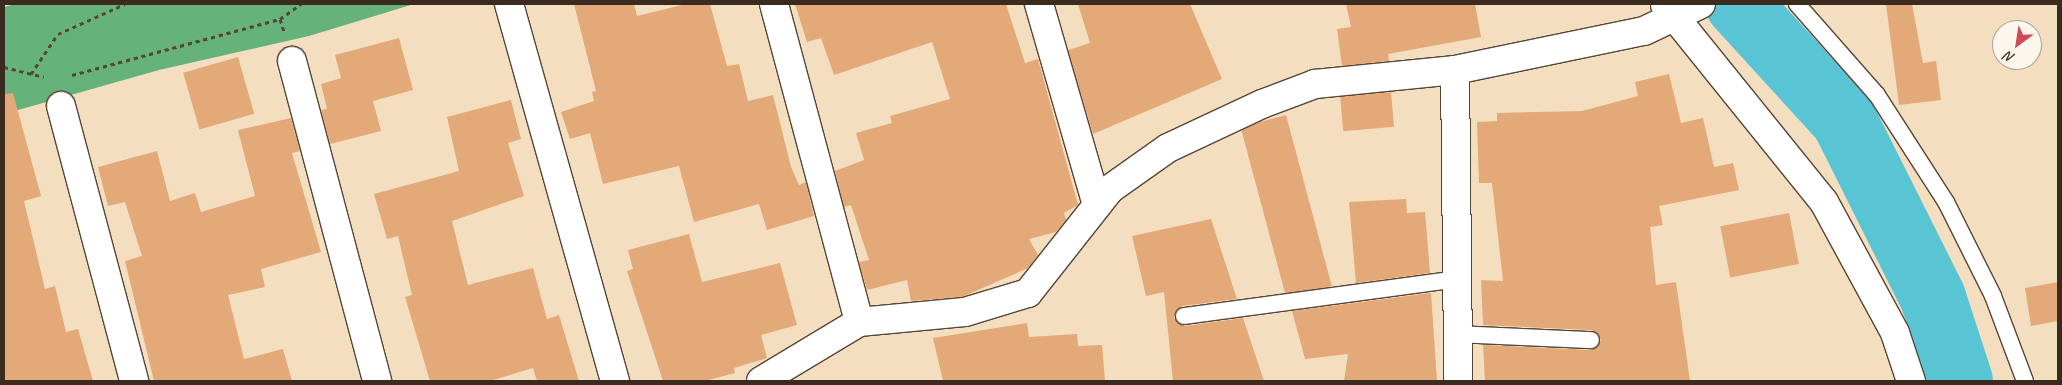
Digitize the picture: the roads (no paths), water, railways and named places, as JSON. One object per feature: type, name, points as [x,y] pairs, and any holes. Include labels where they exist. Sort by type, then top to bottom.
[{"type":"street","points":[[509,4],[615,381]]},
{"type":"street","points":[[774,4],[858,322]]},
{"type":"street","points":[[1039,4],[1097,205]]},
{"type":"street","points":[[761,381],[858,322],[965,312],[1028,293],[1110,189],[1168,148],[1262,104],[1315,84],[1455,70],[1644,31],[1681,9],[1824,202],[1895,333],[1911,381]]},
{"type":"street","points":[[292,61],[377,381]]},
{"type":"street","points":[[1455,70],[1458,381]]},
{"type":"street","points":[[61,106],[134,381]]},
{"type":"lane","points":[[1798,4],[1877,95],[1946,202],[1993,296],[2025,381]]},
{"type":"lane","points":[[1184,316],[1458,279]]},
{"type":"lane","points":[[1458,334],[1592,340]]},
{"type":"waterway","points":[[1738,4],[1844,120],[1933,298],[1960,381]]}]
